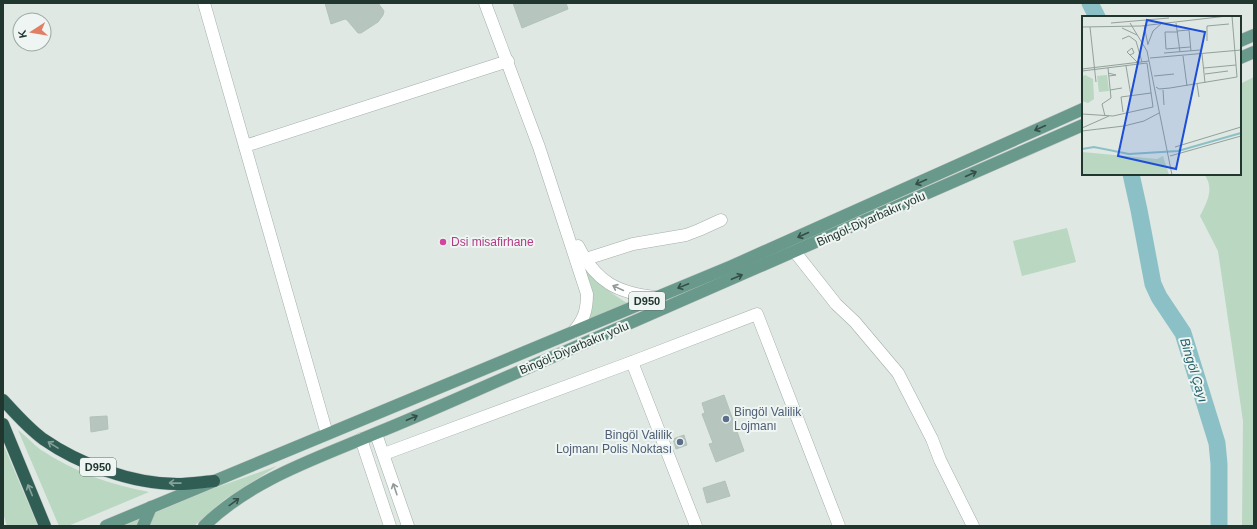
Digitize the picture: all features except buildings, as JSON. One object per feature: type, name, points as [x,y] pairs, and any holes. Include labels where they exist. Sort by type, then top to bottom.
[{"type":"highway","name":"D950","points":[[3,400],[41,438],[82,462],[114,473],[150,482],[177,484],[214,481]]},
{"type":"highway","points":[[3,424],[45,526]]},
{"type":"main road","points":[[1241,41],[1254,35]]},
{"type":"main road","points":[[1241,58],[1254,52]]},
{"type":"main road","name":"Bingöl-Diyarbakır yolu","points":[[106,526],[739,263],[1079,111]]},
{"type":"main road","name":"Bingöl-Diyarbakır yolu","points":[[204,526],[236,500],[272,478],[292,468],[376,434],[1082,125]]},
{"type":"main road","points":[[143,526],[151,507]]},
{"type":"street","points":[[204,3],[327,434]]},
{"type":"street","points":[[485,3],[508,61],[558,202],[587,294],[587,306],[584,316],[573,332]]},
{"type":"street","points":[[245,146],[508,61]]},
{"type":"street","points":[[558,202],[586,259],[597,274],[607,283],[628,293],[656,297]]},
{"type":"street","points":[[586,259],[633,244],[686,235],[722,220]]},
{"type":"street","points":[[795,252],[836,304],[855,322],[898,373],[973,526]]},
{"type":"street","points":[[384,454],[757,314],[839,526]]},
{"type":"street","points":[[632,362],[696,526]]},
{"type":"street","points":[[376,434],[408,526]]},
{"type":"street","points":[[361,440],[390,526]]},
{"type":"green space","points":[[1254,77],[1254,526],[1242,526],[1243,421],[1218,251],[1200,216],[1209,195],[1209,184],[1205,175],[1241,175],[1241,84]]},
{"type":"green space","points":[[1067,228],[1076,262],[1022,276],[1013,241]]},
{"type":"green space","points":[[580,259],[600,284],[627,303],[589,319],[592,292],[591,285]]},
{"type":"green space","points":[[18,430],[41,450],[66,465],[93,477],[121,486],[149,492],[68,526],[59,526]]},
{"type":"green space","points":[[3,444],[38,526],[7,526],[3,513]]},
{"type":"green space","points":[[277,466],[224,500],[194,526],[123,526],[212,489]]},
{"type":"waterway","name":"Bingöl Çayı","points":[[1090,3],[1096,16]]},
{"type":"waterway","name":"Bingöl Çayı","points":[[1131,175],[1153,284],[1159,297],[1183,333],[1217,443],[1219,464],[1219,526]]},
{"type":"place","name":"Dsi misafirhane","points":[[443,242]]},
{"type":"place","name":"Bingöl Valilik Lojmanı","points":[[726,419]]},
{"type":"place","name":"Bingöl Valilik Lojmanı Polis Noktası","points":[[680,442]]}]
